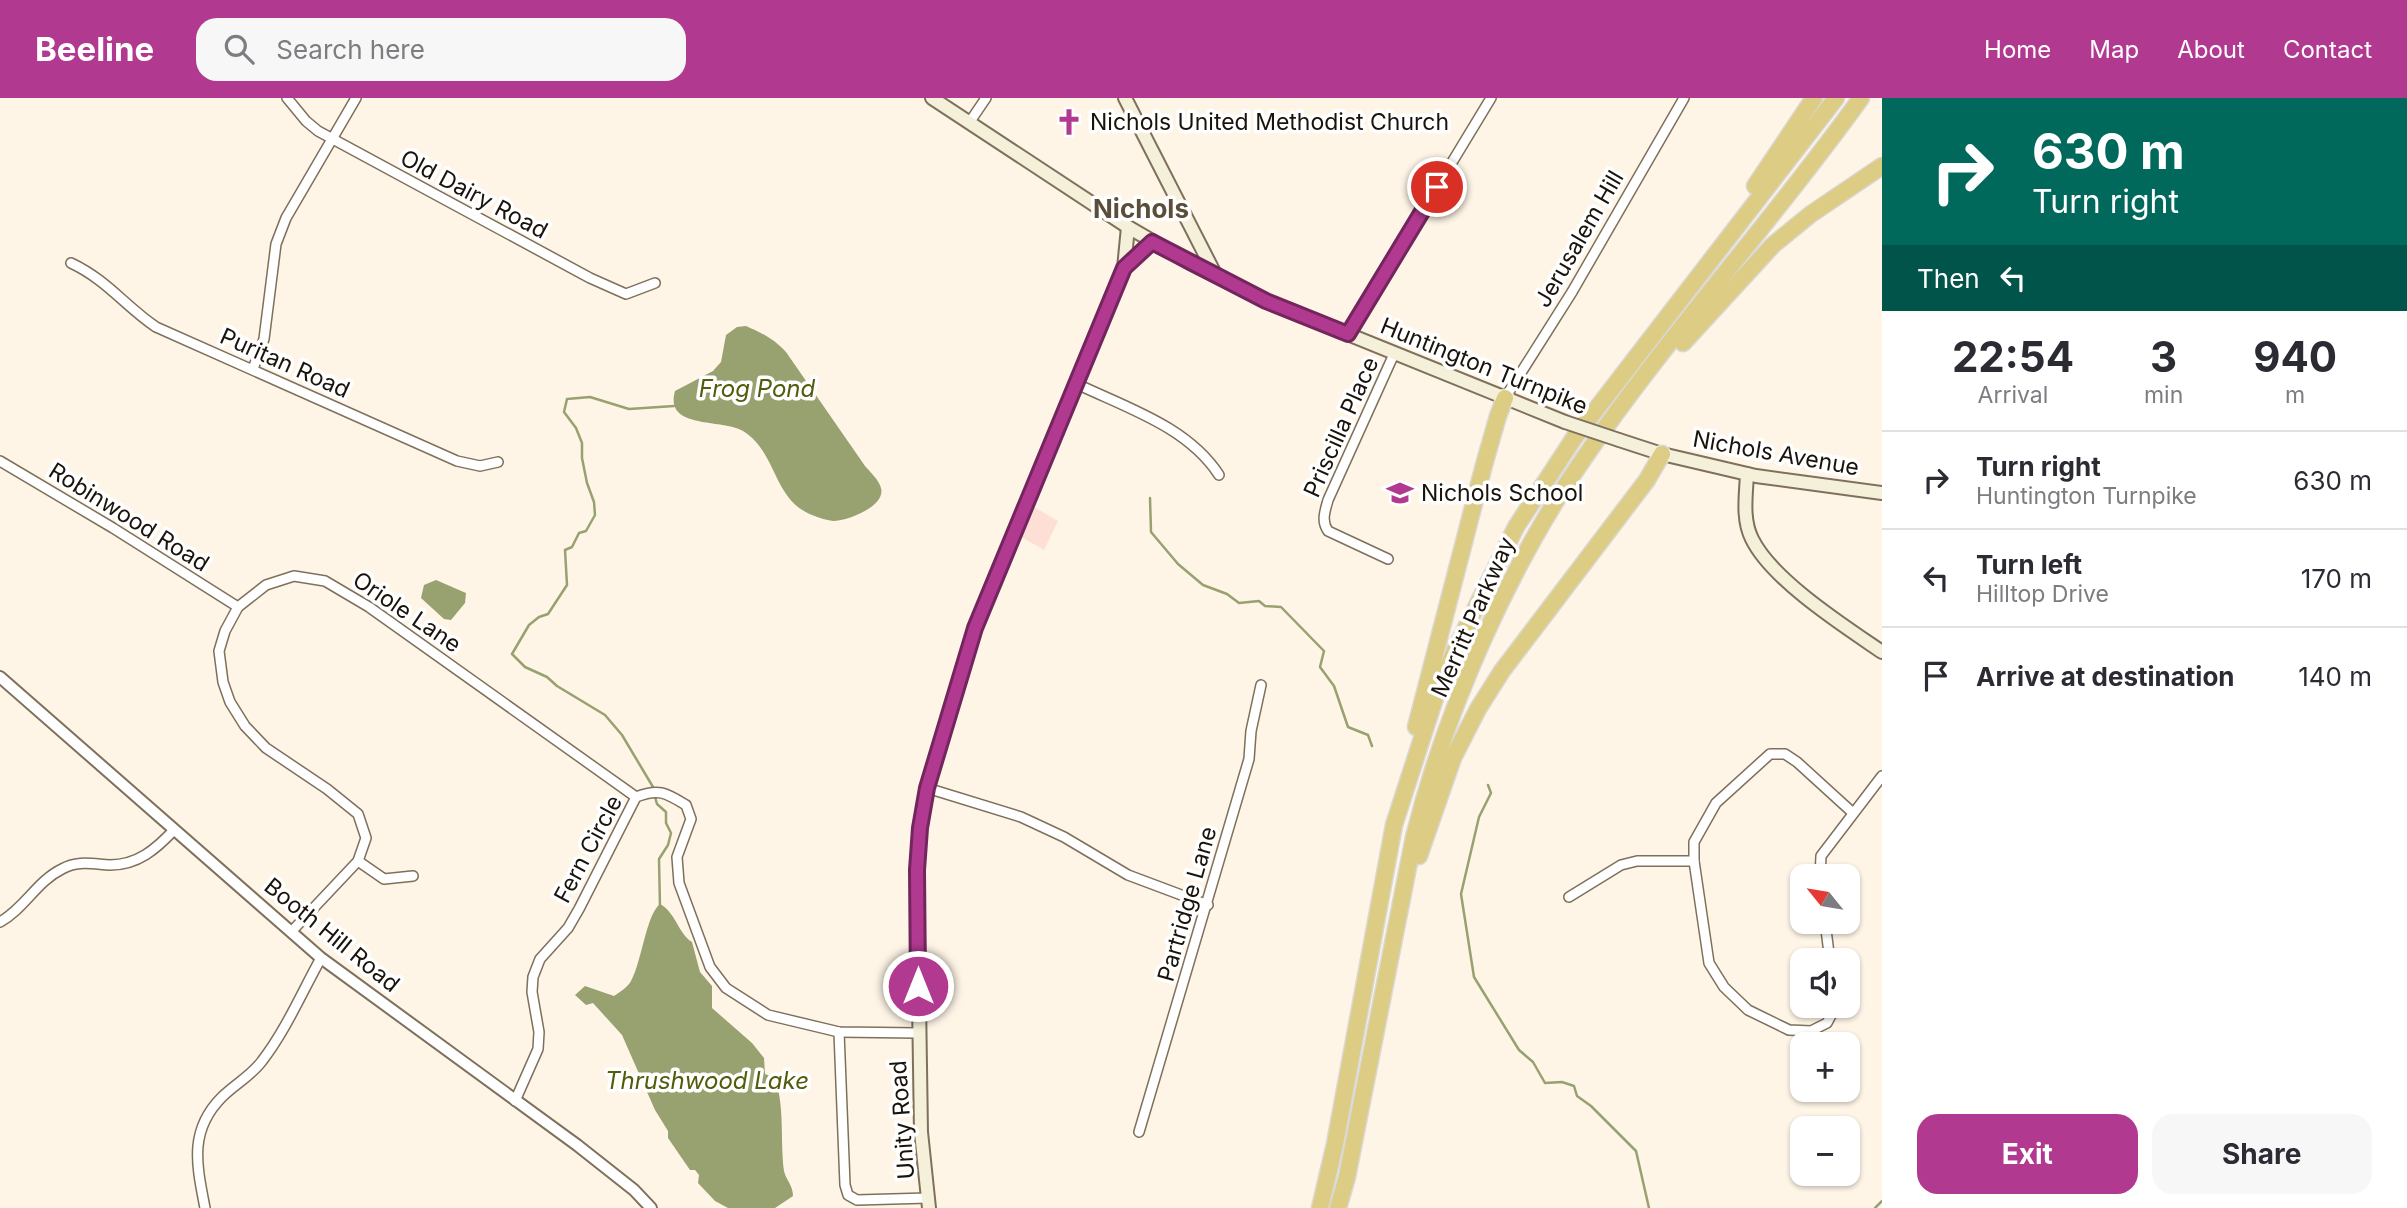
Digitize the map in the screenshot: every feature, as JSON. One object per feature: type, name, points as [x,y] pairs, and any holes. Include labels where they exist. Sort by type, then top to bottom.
[{"type":"highway","points":[[1642,349],[1677,293],[1747,198],[1814,98]]},
{"type":"highway","name":"Merritt Parkway","points":[[1320,1208],[1335,1144],[1394,825],[1435,698],[1481,594],[1516,527],[1574,438],[1836,98]]},
{"type":"highway","name":"Merritt Parkway","points":[[1338,1208],[1347,1177],[1426,788],[1460,694],[1523,556],[1584,458],[1861,98]]},
{"type":"highway","points":[[1632,393],[1660,370],[1773,245],[1811,214],[1882,166]]},
{"type":"highway","points":[[1394,825],[1403,776],[1484,465],[1506,398]]},
{"type":"highway","points":[[1399,915],[1448,769],[1478,709],[1502,671],[1647,480],[1662,454]]},
{"type":"main road","name":"Huntington Turnpike","points":[[932,98],[1152,242],[1266,301],[1565,422],[1662,454]]},
{"type":"main road","points":[[1125,98],[1216,276]]},
{"type":"main road","name":"Unity Road","points":[[929,1203],[921,1132],[917,870],[920,828],[927,788],[975,628],[1124,268],[1128,227]]},
{"type":"main road","name":"Unity Road","points":[[1124,268],[1152,242]]},
{"type":"main road","name":"Nichols Avenue","points":[[1662,454],[1747,474],[1882,493]]},
{"type":"main road","points":[[1747,474],[1746,522],[1751,538],[1761,552],[1801,592],[1882,652]]},
{"type":"street","name":"Old Dairy Road","points":[[287,98],[306,121],[331,139],[544,254],[626,294],[655,283]]},
{"type":"street","points":[[253,369],[264,340],[276,244],[286,218],[356,98]]},
{"type":"street","points":[[969,123],[986,98]]},
{"type":"street","points":[[1348,334],[1491,98]]},
{"type":"street","name":"Jerusalem Hill","points":[[1506,398],[1572,292],[1684,98]]},
{"type":"street","name":"Puritan Road","points":[[72,263],[92,273],[116,292],[137,314],[156,327],[457,461],[480,466],[498,462]]},
{"type":"street","name":"Priscilla Place","points":[[1388,559],[1328,531],[1324,525],[1324,516],[1328,500],[1394,354]]},
{"type":"street","points":[[1077,384],[1161,424],[1189,441],[1208,458],[1219,475]]},
{"type":"street","name":"Robinwood Road","points":[[0,461],[238,607]]},
{"type":"street","name":"Oriole Lane","points":[[358,861],[366,838],[358,814],[327,789],[266,748],[246,726],[230,702],[223,682],[219,651],[225,631],[238,607],[266,585],[294,576],[325,581],[369,607],[636,797]]},
{"type":"street","name":"Booth Hill Road","points":[[0,677],[321,958],[596,1160],[634,1190],[651,1208]]},
{"type":"street","name":"Partridge Lane","points":[[1139,1132],[1249,759],[1251,731],[1261,685]]},
{"type":"street","points":[[1830,1018],[1827,1023],[1811,1031],[1789,1030],[1748,1010],[1724,987],[1709,963],[1694,842],[1716,803],[1770,754],[1786,754],[1853,813]]},
{"type":"street","points":[[1821,864],[1821,856],[1882,776]]},
{"type":"street","points":[[927,788],[1021,817],[1064,837],[1128,875],[1208,905]]},
{"type":"street","name":"Fern Circle","points":[[515,1101],[538,1049],[539,1032],[533,977],[541,958],[568,928],[636,797],[648,792],[664,792],[686,804],[691,818],[677,856],[679,883],[710,967],[726,988],[768,1015],[839,1032],[918,1033]]},
{"type":"street","points":[[0,922],[27,900],[47,878],[62,868],[75,864],[129,863],[158,846],[174,830]]},
{"type":"street","points":[[291,932],[358,861],[384,878],[413,876]]},
{"type":"street","points":[[1569,897],[1621,865],[1637,861],[1695,861]]},
{"type":"street","points":[[205,1208],[196,1163],[199,1132],[207,1115],[222,1097],[261,1063],[321,958]]},
{"type":"street","points":[[839,1032],[845,1185],[848,1195],[857,1200],[929,1203]]},
{"type":"shaded area","points":[[1025,502],[1058,521],[1044,550],[1011,531]]},
{"type":"water","name":"Frog Pond","points":[[746,326],[768,337],[786,352],[876,479],[881,495],[872,506],[840,520],[830,521],[812,515],[789,498],[763,451],[743,431],[697,421],[678,412],[674,403],[675,391],[713,371],[721,362],[726,335],[737,327]]},
{"type":"water","points":[[436,580],[466,593],[465,603],[451,620],[444,619],[421,598],[424,585]]},
{"type":"water","name":"Thrushwood Lake","points":[[660,904],[670,912],[683,934],[692,942],[700,972],[712,986],[712,1008],[752,1043],[764,1058],[765,1074],[775,1078],[781,1112],[784,1171],[793,1196],[775,1208],[728,1208],[715,1201],[698,1183],[699,1175],[695,1170],[690,1170],[668,1138],[668,1131],[655,1110],[622,1035],[593,1003],[586,1005],[575,995],[585,986],[614,996],[628,985],[635,972],[651,918]]},
{"type":"waterway","points":[[653,787],[622,735],[605,715],[547,677],[525,667],[512,654],[529,625],[548,614],[567,585],[565,550],[572,547],[579,533],[586,531],[595,515],[582,458],[582,443],[576,428],[564,412],[567,399],[590,397],[629,409],[674,406]]},
{"type":"waterway","points":[[1150,498],[1151,532],[1178,564],[1203,585],[1227,594],[1239,603],[1259,601],[1265,606],[1281,607],[1324,651],[1320,667],[1334,686],[1348,727],[1368,735],[1372,746]]},
{"type":"waterway","points":[[1488,785],[1491,793],[1479,817],[1461,894],[1474,977],[1519,1050],[1533,1062],[1545,1083],[1562,1082],[1574,1086],[1577,1096],[1591,1106],[1636,1151],[1649,1208]]},
{"type":"waterway","points":[[655,797],[657,804],[666,812],[666,823],[671,833],[668,845],[659,859],[660,907]]},
{"type":"waterway","points":[[1875,1208],[1882,1201]]},
{"type":"place","name":"Nichols United Methodist Church","points":[[1069,122]]},
{"type":"place","name":"Nichols School","points":[[1400,493]]},
{"type":"district","name":"Nichols","points":[[1141,209]]},
{"type":"route","points":[[918,986],[917,870],[920,828],[927,788],[975,628],[1124,268],[1152,242],[1266,301],[1348,334],[1437,187]]}]
